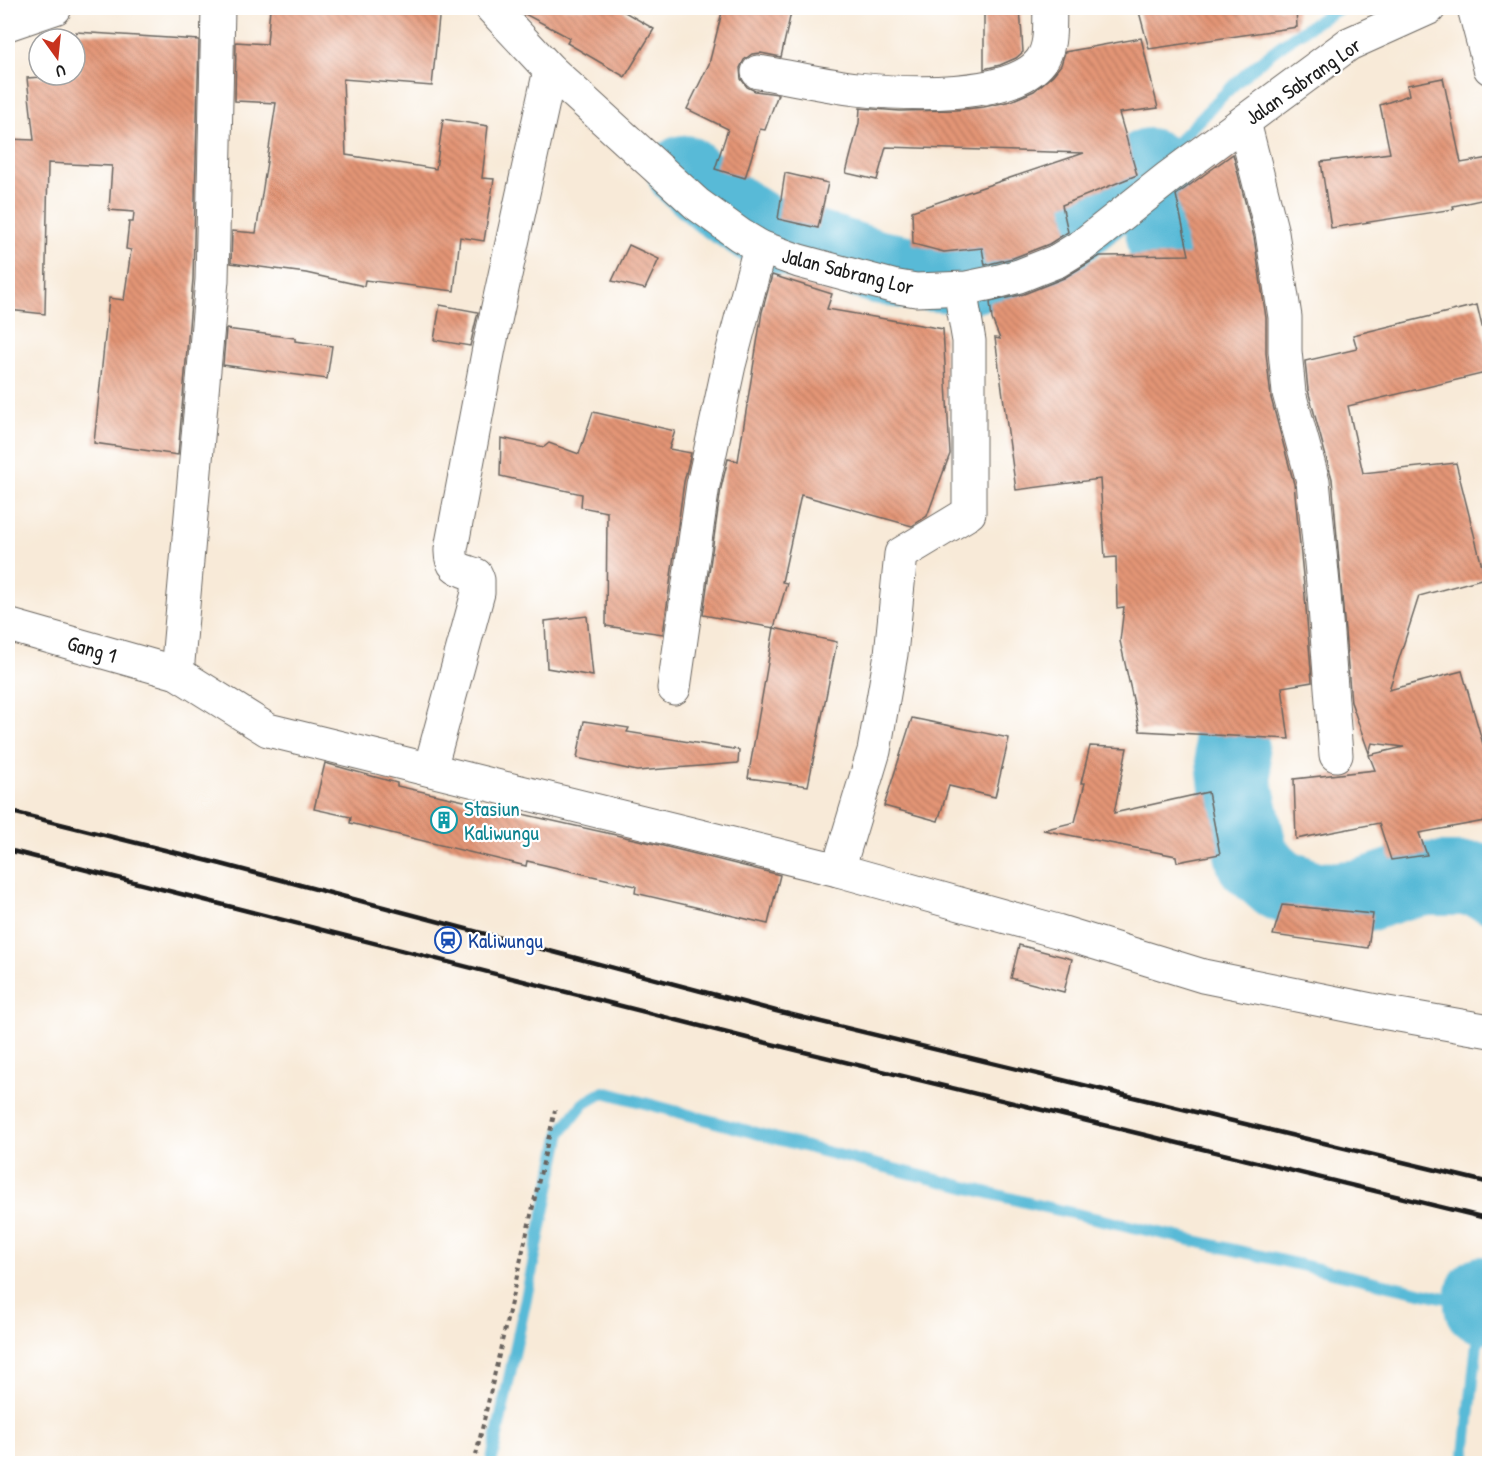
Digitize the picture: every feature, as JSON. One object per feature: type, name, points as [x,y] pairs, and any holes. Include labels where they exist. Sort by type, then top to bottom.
[{"type":"street","points":[[8,24],[55,8]]},
{"type":"street","points":[[177,673],[212,280],[218,8]]},
{"type":"street","name":"Jalan Sabrang Lor","points":[[492,8],[550,70],[697,204],[760,247],[799,261],[892,286],[916,290],[960,289],[1019,276],[1057,261],[1083,245],[1169,177],[1349,44],[1429,8]]},
{"type":"street","points":[[758,72],[857,89],[972,91],[1004,84],[1026,74],[1041,61],[1048,46],[1050,8]]},
{"type":"street","points":[[1474,8],[1490,68]]},
{"type":"street","points":[[430,770],[478,593],[476,575],[457,568],[451,558],[451,549],[486,360],[550,70]]},
{"type":"street","points":[[1244,122],[1272,233],[1285,317],[1289,393],[1313,481],[1336,755]]},
{"type":"street","points":[[674,688],[704,485],[729,365],[760,247]]},
{"type":"street","points":[[838,870],[874,751],[891,654],[901,554],[969,513],[969,341],[960,289]]},
{"type":"street","name":"Gang 1","points":[[8,625],[177,673],[268,730],[838,870],[1057,931],[1203,976],[1376,1011],[1490,1031]]},
{"type":"path","points":[[474,1464],[555,1110]]},
{"type":"building","points":[[270,8],[440,8],[432,86],[343,79],[346,155],[436,169],[443,119],[488,126],[482,178],[494,179],[484,241],[460,237],[454,291],[365,280],[364,286],[306,273],[231,263],[232,231],[256,233],[276,103],[235,101],[236,42],[267,44]]},
{"type":"building","points":[[517,8],[618,8],[654,29],[625,77],[567,43],[570,38]]},
{"type":"building","points":[[723,8],[792,8],[781,57],[761,53],[752,54],[744,60],[740,68],[741,79],[747,87],[755,91],[778,94],[765,130],[760,129],[745,178],[715,169],[728,129],[687,109],[709,64]]},
{"type":"building","points":[[984,8],[1020,8],[1023,52],[1000,65],[984,69]]},
{"type":"building","points":[[1138,8],[1296,8],[1297,27],[1149,49]]},
{"type":"building","points":[[87,33],[199,40],[193,279],[178,455],[94,443],[109,298],[124,300],[131,250],[126,249],[129,222],[133,222],[134,212],[109,210],[112,166],[48,163],[45,314],[8,310],[8,139],[34,140],[28,87],[87,87]]},
{"type":"building","points":[[1141,38],[1158,108],[1119,113],[1137,175],[1062,205],[1068,232],[1049,244],[1013,258],[985,265],[982,248],[944,252],[913,244],[912,211],[1084,153],[886,147],[877,180],[846,173],[859,123],[860,108],[900,111],[956,110],[1011,101],[1034,91],[1053,75],[1061,65],[1065,52]]},
{"type":"building","points":[[1443,78],[1461,163],[1490,158],[1490,198],[1453,206],[1454,209],[1331,228],[1321,162],[1390,153],[1380,105],[1409,95],[1407,85]]},
{"type":"building","points":[[1233,154],[1254,237],[1266,318],[1266,353],[1271,398],[1294,484],[1305,596],[1312,682],[1282,687],[1289,739],[1140,731],[1120,641],[1124,607],[1117,608],[1116,557],[1105,558],[1100,479],[1016,490],[995,338],[1000,339],[992,319],[990,302],[1024,294],[1064,278],[1100,256],[1189,255],[1176,195]]},
{"type":"building","points":[[785,173],[828,183],[818,228],[778,219]]},
{"type":"building","points":[[629,245],[659,259],[645,289],[612,281]]},
{"type":"building","points":[[772,275],[832,294],[827,309],[943,329],[950,454],[927,516],[912,526],[801,495],[782,582],[787,583],[774,628],[703,615],[721,488],[728,459],[738,461],[762,312]]},
{"type":"building","points":[[440,305],[478,312],[470,346],[434,340]]},
{"type":"building","points":[[1477,305],[1490,360],[1490,372],[1348,406],[1363,473],[1456,463],[1485,578],[1419,596],[1389,690],[1462,671],[1490,768],[1490,820],[1419,833],[1427,855],[1391,860],[1379,823],[1296,839],[1294,779],[1375,770],[1369,755],[1404,747],[1372,743],[1369,753],[1351,702],[1332,479],[1308,390],[1305,361],[1357,349],[1353,335]]},
{"type":"building","points":[[226,329],[295,338],[295,341],[332,346],[327,379],[223,365]]},
{"type":"building","points":[[593,412],[675,431],[669,449],[691,453],[684,482],[663,634],[606,626],[607,512],[581,507],[582,494],[500,476],[501,438],[544,447],[549,443],[579,454]]},
{"type":"building","points":[[587,616],[593,676],[547,668],[545,621]]},
{"type":"building","points":[[774,628],[837,642],[808,786],[748,778]]},
{"type":"building","points":[[912,718],[1009,738],[995,797],[949,786],[938,821],[884,806]]},
{"type":"building","points":[[584,721],[629,728],[627,732],[739,750],[738,763],[637,771],[577,758]]},
{"type":"building","points":[[1090,746],[1127,748],[1114,813],[1208,792],[1220,854],[1177,862],[1176,856],[1043,830],[1075,822],[1085,783],[1081,783]]},
{"type":"building","points":[[325,763],[397,783],[397,786],[647,842],[780,875],[768,924],[635,893],[636,886],[527,861],[526,866],[350,823],[351,817],[314,809]]},
{"type":"building","points":[[1282,905],[1373,914],[1368,948],[1273,935]]},
{"type":"building","points":[[1019,945],[1072,959],[1064,992],[1011,978]]},
{"type":"waterway","points":[[1149,165],[1173,146],[1260,62],[1312,24],[1340,8]]},
{"type":"waterway","points":[[684,172],[717,201],[761,230],[878,267],[911,273],[970,277],[1020,264],[1061,237],[1149,165],[1187,354]]},
{"type":"waterway","points":[[1219,635],[1236,787],[1253,861],[1279,884],[1311,897],[1328,899],[1362,896],[1402,883],[1427,879],[1476,879],[1490,886]]},
{"type":"waterway","points":[[491,1464],[561,1132],[583,1104],[604,1092],[822,1151],[1041,1206],[1481,1306],[1464,1464]]},
{"type":"waterway","points":[[1481,1306],[1483,1293]]},
{"type":"railway","points":[[8,811],[221,864],[776,1011],[1490,1183]]},
{"type":"railway","points":[[8,850],[759,1041],[1490,1219]]},
{"type":"place","name":"Stasiun Kaliwungu","points":[[444,820]]},
{"type":"place","name":"Kaliwungu","points":[[448,940]]}]
